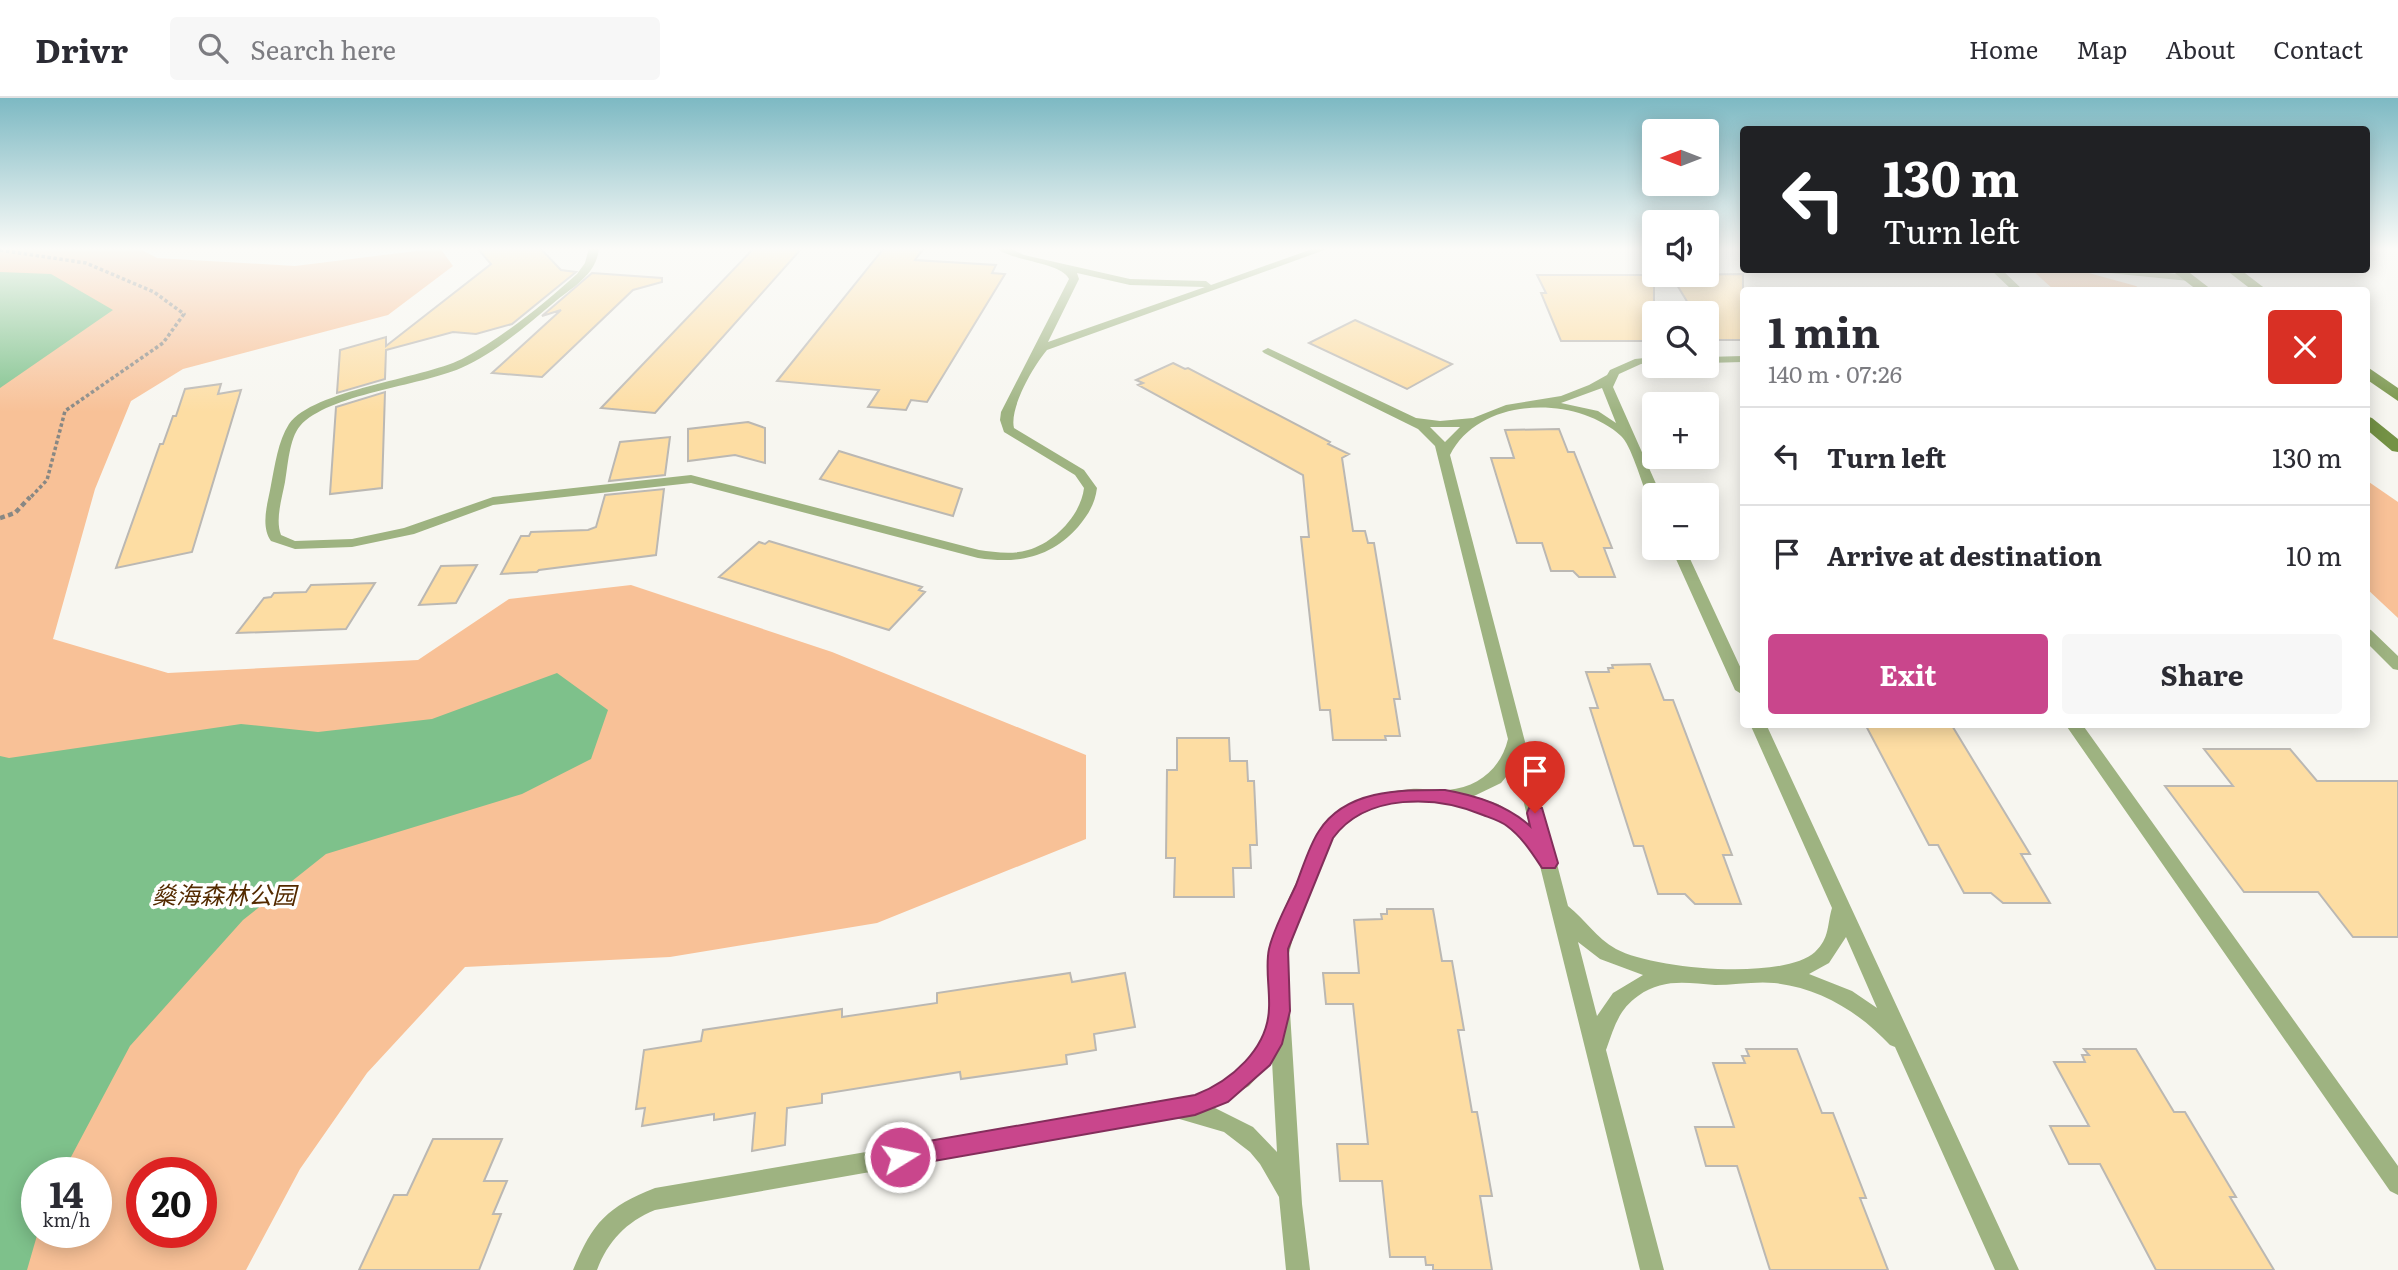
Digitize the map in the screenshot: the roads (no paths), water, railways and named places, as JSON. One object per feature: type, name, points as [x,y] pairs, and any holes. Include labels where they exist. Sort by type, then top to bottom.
[{"type":"main road","points":[[2370,375],[2398,396]]},
{"type":"main road","points":[[2370,424],[2398,447]]},
{"type":"lane","points":[[547,303],[477,356],[414,382],[316,408],[295,424],[289,432],[281,472],[271,526],[274,536],[294,546],[380,539],[422,527],[465,507],[492,500],[691,479],[978,554],[1017,556],[1038,551],[1055,541],[1088,505],[1092,496],[1085,478],[1008,429],[1006,420],[1007,412],[1062,303]]},
{"type":"lane","points":[[1034,358],[1043,348],[1056,342],[1167,303]]},
{"type":"lane","points":[[1268,351],[1407,418],[1438,439],[1652,1270]]},
{"type":"lane","points":[[1719,360],[1740,359]]},
{"type":"lane","points":[[1444,454],[1454,438],[1485,419],[1509,408],[1571,397],[1595,388],[1625,366],[1642,362]]},
{"type":"lane","points":[[1609,379],[1607,387],[1610,397],[1649,483]]},
{"type":"lane","points":[[1534,404],[1566,407],[1594,414],[1627,435]]},
{"type":"lane","points":[[1407,418],[1440,425],[1485,419]]},
{"type":"lane","points":[[1683,560],[1740,683]]},
{"type":"lane","points":[[2370,637],[2398,665]]},
{"type":"lane","points":[[1760,728],[2007,1270]]},
{"type":"lane","points":[[2076,728],[2398,1184]]},
{"type":"lane","points":[[1298,1270],[1291,1204],[1277,964],[1282,937],[1325,836],[1336,821],[1350,810],[1390,797],[1445,796],[1477,789],[1499,776],[1509,765],[1516,737]]},
{"type":"lane","points":[[1445,796],[1481,805],[1512,819],[1530,837],[1548,863]]},
{"type":"lane","points":[[1772,975],[1808,967],[1823,956],[1835,942],[1841,925],[1839,902]]},
{"type":"lane","points":[[1559,906],[1573,925],[1605,953],[1626,962],[1682,975]]},
{"type":"lane","points":[[1596,1052],[1600,1028],[1606,1015],[1626,992],[1660,977],[1772,975],[1799,979],[1844,995],[1884,1024],[1909,1055]]},
{"type":"lane","points":[[585,1270],[593,1248],[615,1217],[654,1199],[1195,1105],[1221,1095],[1262,1059],[1275,1038],[1280,1011]]},
{"type":"lane","points":[[1172,1109],[1216,1118],[1246,1135],[1275,1164],[1291,1204]]},
{"type":"lane","points":[[1292,1270],[1295,1245]]},
{"type":"park label","name":"燊海森林公园","points":[[224,896]]}]
